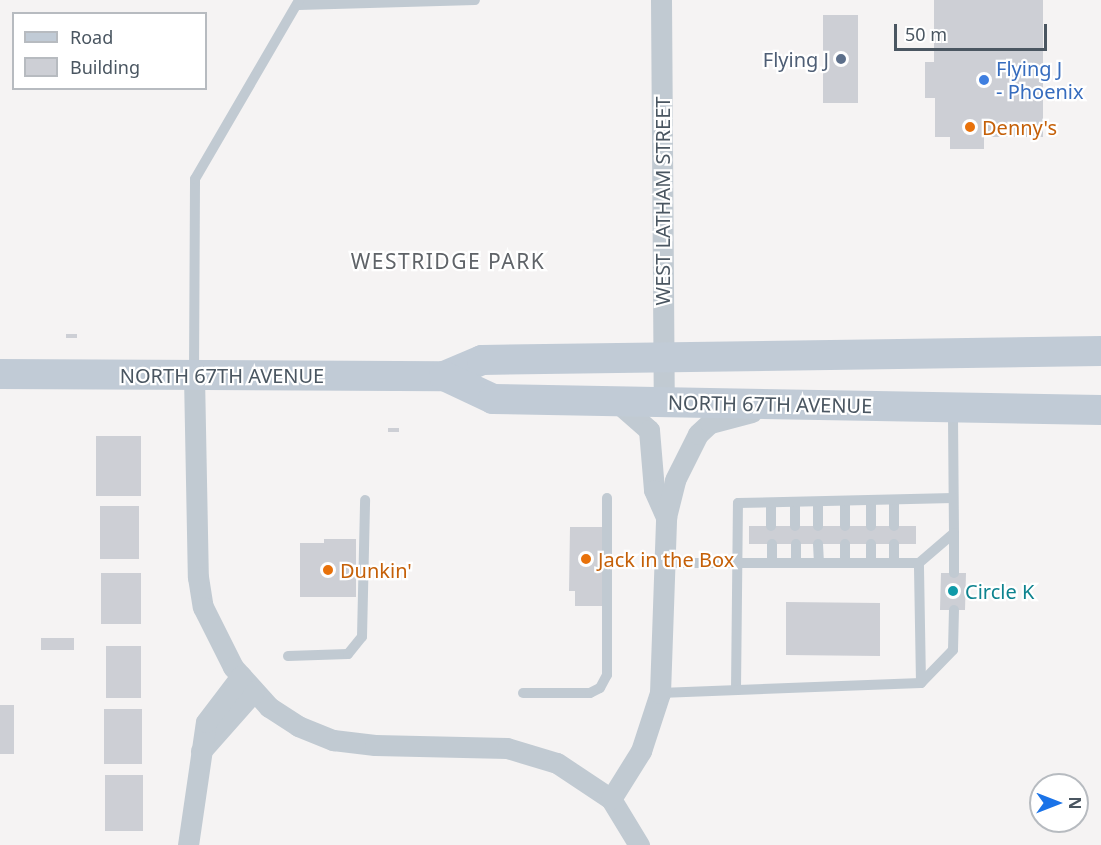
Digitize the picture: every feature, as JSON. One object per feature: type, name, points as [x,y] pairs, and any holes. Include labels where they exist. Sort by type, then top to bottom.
[{"type":"main road","name":"NORTH 67TH AVENUE","points":[[0,374],[444,376],[482,360],[1101,351]]},
{"type":"main road","name":"NORTH 67TH AVENUE","points":[[444,376],[493,399],[1101,410]]},
{"type":"street","name":"WEST LATHAM STREET","points":[[661,0],[664,402]]},
{"type":"street","points":[[194,376],[198,577],[203,607],[216,638],[248,684],[285,719],[333,740],[375,745],[470,744],[507,748],[557,763],[611,799],[639,845]]},
{"type":"street","points":[[616,401],[649,430],[654,452],[654,490],[666,517]]},
{"type":"street","points":[[611,799],[641,751],[660,693],[666,517],[675,480],[687,453],[698,434],[710,423],[804,404]]},
{"type":"street","points":[[188,845],[206,722],[248,684]]},
{"type":"lane","points":[[194,376],[195,179],[299,3],[475,0]]},
{"type":"lane","points":[[953,407],[954,573]]},
{"type":"lane","points":[[523,693],[590,693],[600,688],[607,675],[607,498]]},
{"type":"lane","points":[[736,690],[738,503],[953,498]]},
{"type":"lane","points":[[288,656],[348,654],[363,637],[365,500]]},
{"type":"lane","points":[[894,500],[894,526]]},
{"type":"lane","points":[[845,501],[845,526]]},
{"type":"lane","points":[[871,501],[871,526]]},
{"type":"lane","points":[[795,502],[795,526]]},
{"type":"lane","points":[[818,502],[818,526]]},
{"type":"lane","points":[[771,503],[771,526]]},
{"type":"lane","points":[[664,562],[919,562],[954,533]]},
{"type":"lane","points":[[772,544],[772,562]]},
{"type":"lane","points":[[796,544],[796,562]]},
{"type":"lane","points":[[818,544],[819,562]]},
{"type":"lane","points":[[845,544],[845,562]]},
{"type":"lane","points":[[871,544],[871,562]]},
{"type":"lane","points":[[894,544],[894,562]]},
{"type":"lane","points":[[919,562],[921,683]]},
{"type":"lane","points":[[660,693],[921,683],[953,650],[954,610]]},
{"type":"building","name":"Flying J - Phoenix","points":[[934,0],[1043,0],[1043,137],[984,137],[984,149],[950,149],[950,137],[935,137],[935,98],[925,98],[925,62],[934,62]]},
{"type":"building","name":"Flying J","points":[[823,15],[858,15],[858,103],[823,103]]},
{"type":"building","points":[[66,334],[77,334],[77,338],[66,338]]},
{"type":"building","points":[[388,428],[399,428],[399,432],[388,432]]},
{"type":"building","points":[[96,436],[141,436],[141,496],[96,496]]},
{"type":"building","points":[[100,506],[139,506],[139,559],[100,559]]},
{"type":"building","points":[[749,526],[916,526],[916,544],[749,544]]},
{"type":"building","name":"Jack in the Box","points":[[570,527],[603,527],[602,606],[575,606],[575,591],[569,591]]},
{"type":"building","name":"Dunkin'","points":[[324,539],[356,539],[356,597],[300,597],[300,543],[324,543]]},
{"type":"building","points":[[101,573],[141,573],[141,624],[101,624]]},
{"type":"building","name":"Circle K","points":[[941,573],[966,573],[965,610],[940,610]]},
{"type":"building","points":[[786,602],[880,603],[880,656],[786,655]]},
{"type":"building","points":[[41,638],[74,638],[74,650],[41,650]]},
{"type":"building","points":[[106,646],[141,646],[141,698],[106,698]]},
{"type":"building","points":[[0,705],[14,705],[14,754],[0,754]]},
{"type":"building","points":[[104,709],[142,709],[142,764],[104,764]]},
{"type":"building","points":[[105,775],[143,775],[143,831],[105,831]]},
{"type":"place","name":"Flying J","points":[[841,59]]},
{"type":"place","name":"Flying J - Phoenix","points":[[984,80]]},
{"type":"place","name":"Denny's","points":[[970,127]]},
{"type":"place","name":"Jack in the Box","points":[[586,559]]},
{"type":"place","name":"Dunkin'","points":[[328,570]]},
{"type":"place","name":"Circle K","points":[[953,591]]},
{"type":"district","name":"WESTRIDGE PARK","points":[[448,261]]}]
